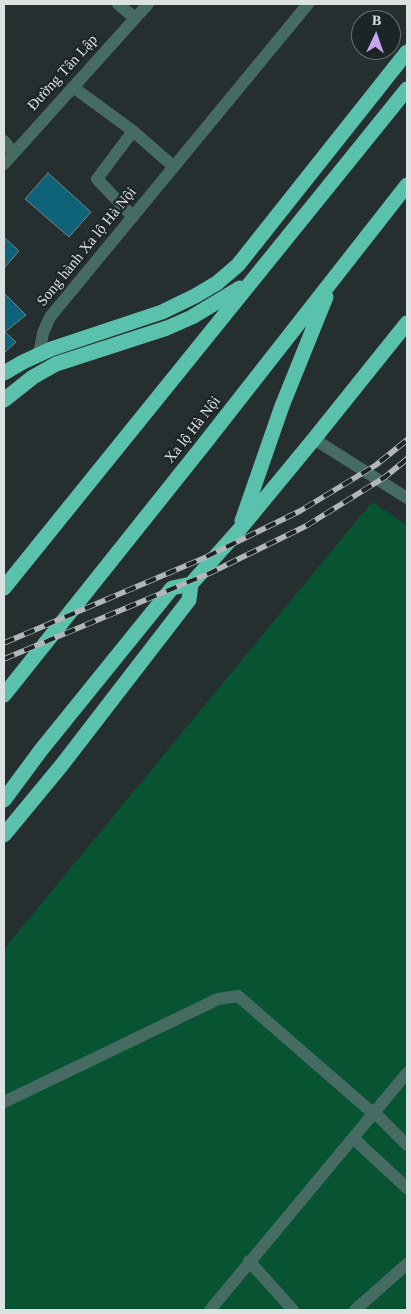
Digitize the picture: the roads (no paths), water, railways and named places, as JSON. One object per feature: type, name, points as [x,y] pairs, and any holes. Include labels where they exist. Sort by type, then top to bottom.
[{"type":"highway","points":[[4,374],[39,354],[162,312],[217,283],[238,265],[407,52]]},
{"type":"highway","points":[[4,588],[407,89]]},
{"type":"highway","name":"Xa lộ Hà Nội","points":[[4,695],[407,185]]},
{"type":"highway","points":[[239,530],[282,406],[334,279]]},
{"type":"highway","points":[[4,400],[20,386],[44,370],[73,358],[149,334],[192,317],[250,282]]},
{"type":"highway","points":[[5,831],[61,766],[189,600],[191,584],[239,530],[407,323]]},
{"type":"highway","points":[[39,354],[44,370]]},
{"type":"highway","points":[[4,800],[41,750],[172,588],[191,584]]},
{"type":"street","points":[[118,4],[134,18]]},
{"type":"street","name":"Đường Tân Lập","points":[[4,164],[148,4]]},
{"type":"street","name":"Song hành Xa lộ Hà Nội","points":[[39,354],[43,333],[50,317],[308,4]]},
{"type":"street","points":[[73,87],[133,131],[174,167]]},
{"type":"street","points":[[133,131],[97,179],[133,217]]},
{"type":"street","points":[[4,141],[14,153]]},
{"type":"street","points":[[314,439],[407,498]]},
{"type":"street","points":[[4,1102],[218,999],[238,996],[375,1113],[407,1144]]},
{"type":"street","points":[[210,1310],[407,1073]]},
{"type":"street","points":[[354,1138],[407,1188]]},
{"type":"street","points":[[249,1261],[293,1310]]},
{"type":"street","points":[[355,1310],[407,1264]]},
{"type":"railway","points":[[4,643],[204,558],[300,511],[376,465],[407,440]]},
{"type":"railway","points":[[4,659],[210,573],[306,526],[385,477],[407,459]]}]
